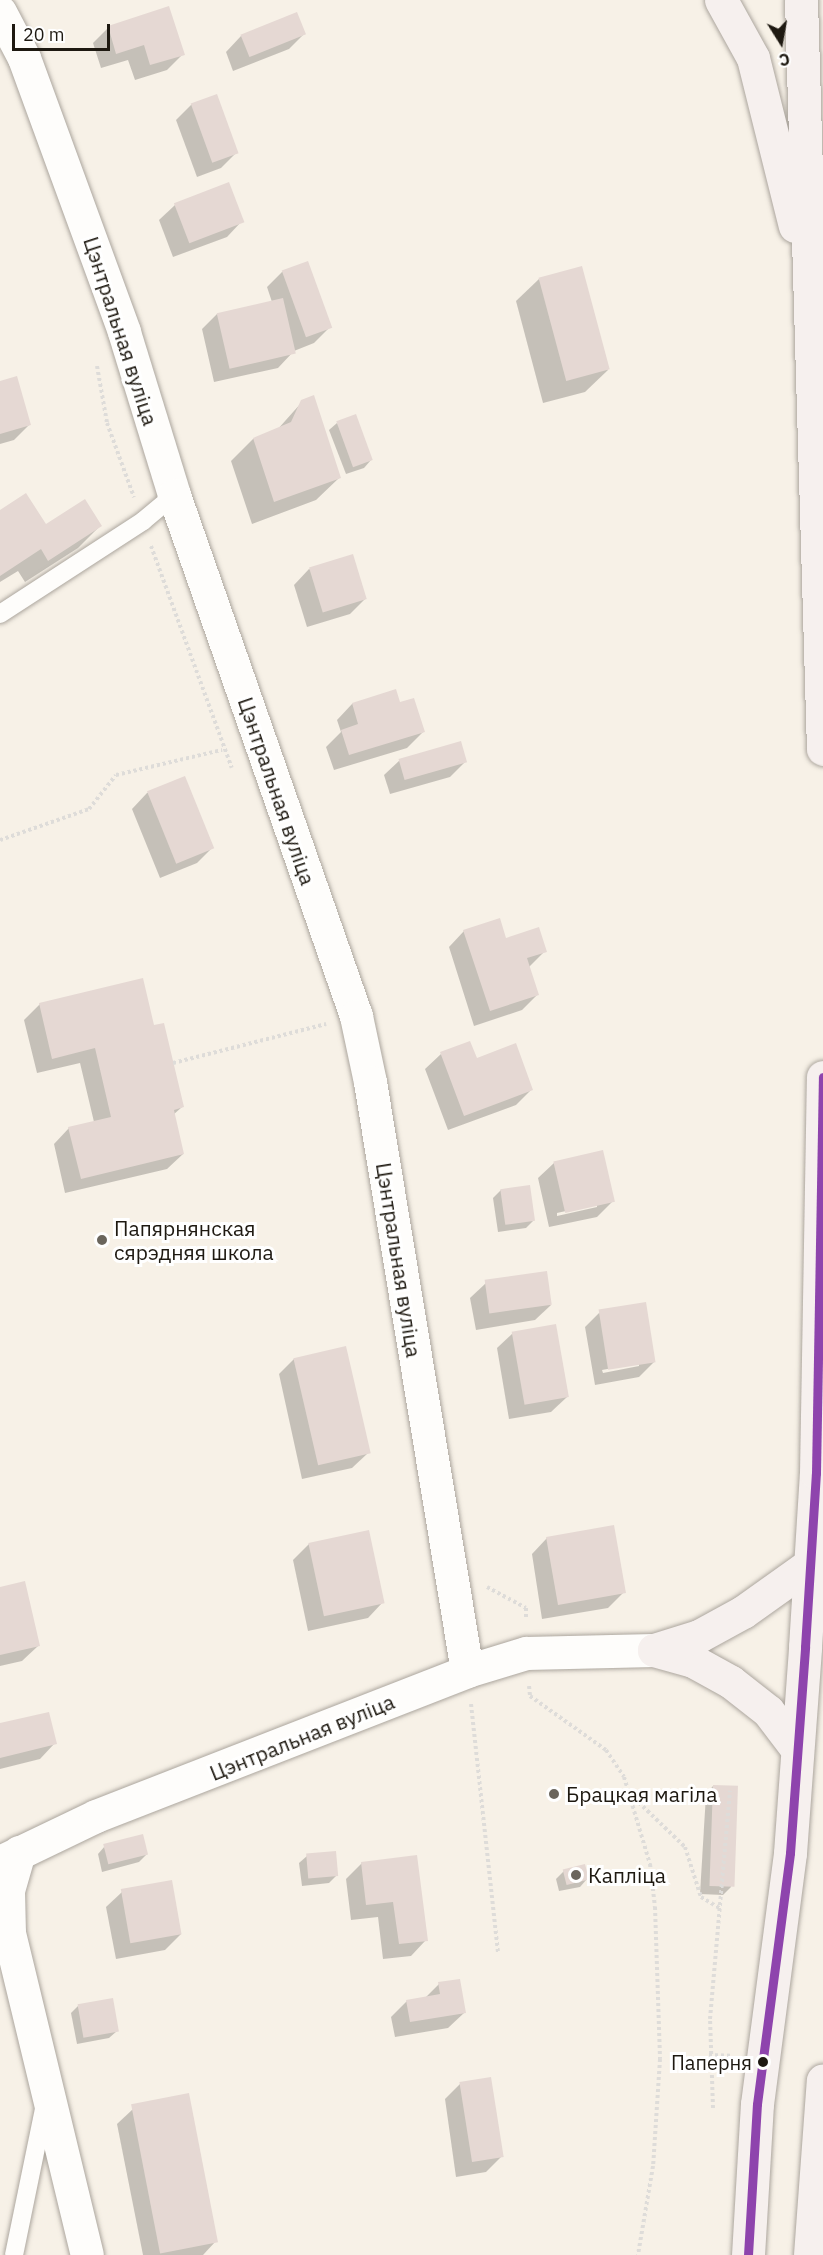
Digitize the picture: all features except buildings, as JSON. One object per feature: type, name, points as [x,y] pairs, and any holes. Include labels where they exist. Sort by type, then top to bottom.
[{"type":"highway","points":[[721,0],[753,58],[812,292]]},
{"type":"highway","points":[[801,0],[812,292],[823,749]]},
{"type":"highway","points":[[748,2255],[757,2104],[790,1854],[816,1473],[823,1077]]},
{"type":"highway","points":[[654,1650],[699,1636],[743,1612],[809,1565]]},
{"type":"highway","points":[[654,1650],[693,1661],[730,1682],[768,1711],[797,1749]]},
{"type":"highway","points":[[810,2255],[823,2080]]},
{"type":"street","name":"Цэнтральная вуліца","points":[[0,12],[24,58],[124,332],[174,495],[356,1016],[370,1083],[467,1671],[96,1816],[9,1857],[9,1933],[87,2255]]},
{"type":"street","points":[[467,1671],[526,1653],[654,1650]]},
{"type":"lane","points":[[0,614],[143,521],[174,495]]},
{"type":"lane","points":[[14,2255],[48,2093]]},
{"type":"path","points":[[0,840],[89,809],[116,775],[222,750]]},
{"type":"path","points":[[173,1063],[356,1016]]},
{"type":"path","points":[[526,1653],[530,1696],[606,1750],[630,1793],[650,1864],[655,1908],[660,2059],[653,2166],[638,2255]]},
{"type":"path","points":[[467,1671],[498,1953]]},
{"type":"path","points":[[713,2108],[708,2055],[730,1791]]},
{"type":"path","points":[[630,1793],[685,1847],[701,1898],[721,1909]]},
{"type":"transit line","points":[[748,2255],[757,2104],[790,1853],[805,1647],[816,1473],[823,1077]]},
{"type":"place","name":"Папярнянская сярэдняя школа","points":[[102,1240]]},
{"type":"place","name":"Брацкая магіла","points":[[554,1794]]},
{"type":"place","name":"Капліца","points":[[576,1875]]},
{"type":"place","name":"Паперня","points":[[763,2062]]}]
